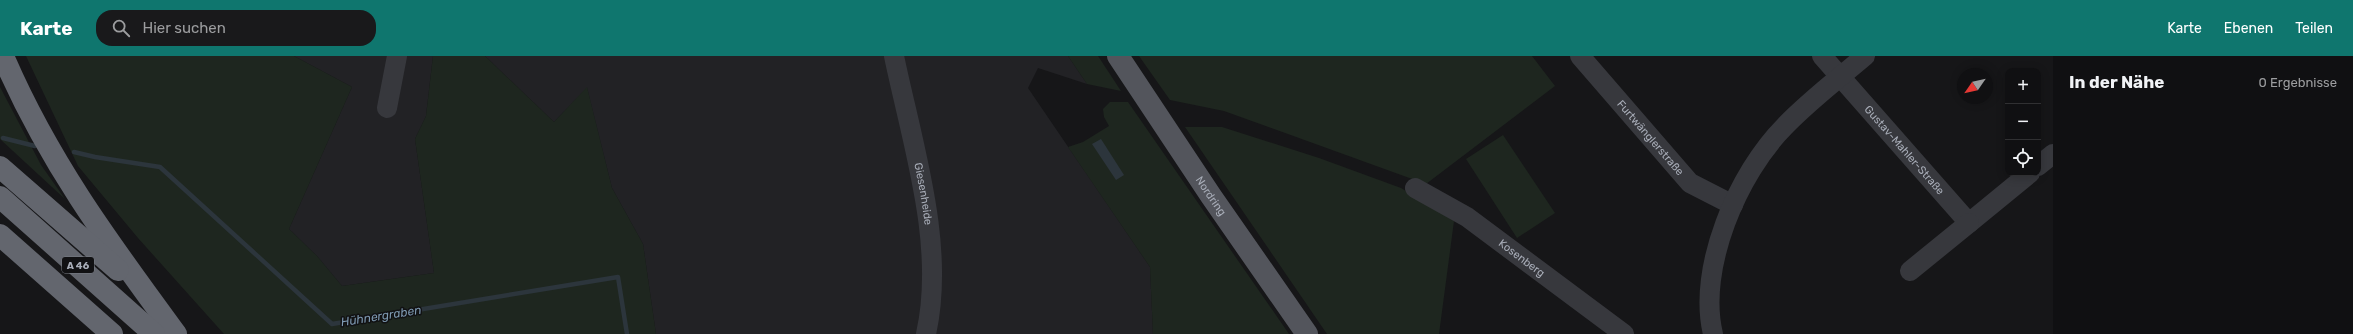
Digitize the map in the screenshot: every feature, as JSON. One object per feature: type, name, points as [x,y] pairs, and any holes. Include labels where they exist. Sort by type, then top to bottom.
[{"type":"highway","points":[[4,56],[22,100],[65,178],[89,214],[176,334]]},
{"type":"highway","points":[[0,167],[152,302]]},
{"type":"highway","name":"A 46","points":[[0,197],[154,334]]},
{"type":"highway","name":"A 46","points":[[0,235],[112,334]]},
{"type":"main road","name":"Nordring","points":[[1118,56],[1160,120],[1307,334]]},
{"type":"street","points":[[388,108],[397,56]]},
{"type":"street","name":"Giesenheide","points":[[894,56],[928,227],[931,310],[926,334]]},
{"type":"street","name":"Furtwänglerstraße","points":[[1580,56],[1690,182],[1733,205]]},
{"type":"street","points":[[1822,56],[1841,77]]},
{"type":"street","points":[[1713,334],[1710,304],[1710,278],[1717,244],[1733,205],[1757,162],[1784,127],[1865,56]]},
{"type":"street","name":"Gustav-Mahler-Straße","points":[[1841,77],[1969,223]]},
{"type":"street","points":[[2041,164],[2053,154]]},
{"type":"street","points":[[1910,271],[2026,176]]},
{"type":"street","name":"Kosenberg","points":[[1415,188],[1467,217],[1624,334]]},
{"type":"shaded area","points":[[26,56],[294,56],[352,87],[289,229],[317,256],[342,286],[434,273],[415,139],[426,116],[433,56],[485,56],[554,122],[587,87],[612,188],[643,244],[656,334],[224,334],[138,238],[78,166]]},
{"type":"shaded area","points":[[294,56],[433,56],[426,116],[415,139],[434,273],[342,286],[317,256],[289,229],[352,87]]},
{"type":"shaded area","points":[[485,56],[1068,56],[1087,84],[1038,68],[1028,88],[1150,267],[1153,334],[656,334],[643,244],[612,188],[587,88],[554,122]]},
{"type":"shaded area","points":[[1068,56],[1098,56],[1121,91],[1087,84]]},
{"type":"shaded area","points":[[1139,56],[1532,56],[1555,86],[1426,184],[1224,111],[1170,100]]},
{"type":"shaded area","points":[[0,87],[41,165],[65,199],[0,139]]},
{"type":"shaded area","points":[[1110,102],[1128,102],[1289,334],[1153,334],[1150,267],[1068,147],[1083,142],[1109,126],[1104,117],[1103,109]]},
{"type":"shaded area","points":[[1185,127],[1222,127],[1319,158],[1401,188],[1454,221],[1439,334],[1327,334]]},
{"type":"shaded area","points":[[1503,135],[1555,213],[1517,238],[1466,159]]},
{"type":"shaded area","points":[[1101,139],[1124,175],[1116,180],[1092,144]]},
{"type":"waterway","name":"Hühnergraben","points":[[3,138],[35,146]]},
{"type":"waterway","name":"Hühnergraben","points":[[74,152],[95,157],[160,167],[332,324],[618,277],[627,334]]}]
